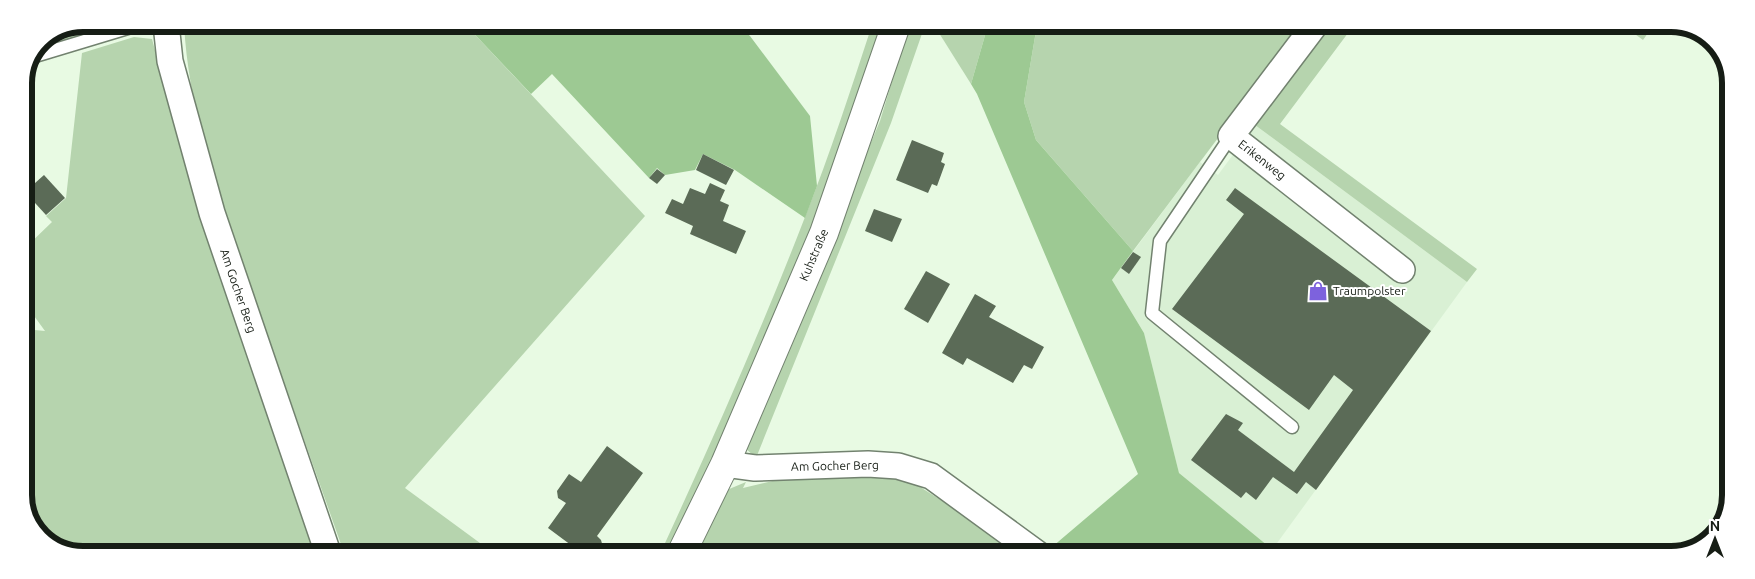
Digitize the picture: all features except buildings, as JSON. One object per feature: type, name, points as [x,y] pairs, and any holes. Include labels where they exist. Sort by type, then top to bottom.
[{"type":"street","name":"Am Gocher Berg","points":[[167,32],[170,62],[212,213],[325,546]]},
{"type":"street","name":"Kuhstraße","points":[[684,546],[721,472],[824,233],[894,32]]},
{"type":"street","name":"Erikenweg","points":[[1310,32],[1231,136],[1402,270]]},
{"type":"street","name":"Am Gocher Berg","points":[[721,472],[755,468],[868,464],[898,466],[931,476],[1027,546]]},
{"type":"lane","points":[[42,54],[114,32]]},
{"type":"lane","points":[[1231,136],[1160,241],[1152,313],[1292,427]]},
{"type":"shaded area","points":[[95,32],[50,46],[64,36],[74,33]]},
{"type":"shaded area","points":[[185,32],[472,32],[645,216],[405,488],[484,546],[342,546],[219,195],[200,128],[187,59]]},
{"type":"shaded area","points":[[870,32],[881,32],[820,212],[743,392],[673,546],[664,546],[771,302],[832,145]]},
{"type":"shaded area","points":[[907,32],[923,32],[891,123],[756,458],[744,447],[880,121]]},
{"type":"shaded area","points":[[938,32],[986,32],[971,84]]},
{"type":"shaded area","points":[[1036,32],[1298,32],[1133,251],[1036,140],[1024,102]]},
{"type":"shaded area","points":[[1325,32],[1349,32],[1280,124],[1477,269],[1467,282],[1255,125]]},
{"type":"shaded area","points":[[1632,32],[1649,32],[1643,40]]},
{"type":"shaded area","points":[[134,37],[152,39],[199,214],[312,546],[77,546],[55,538],[43,526],[36,515],[33,505],[33,330],[45,331],[33,314],[32,241],[52,222],[46,216],[66,198],[82,53]]},
{"type":"shaded area","points":[[1255,125],[1467,282],[1275,546],[1267,546],[1179,473],[1144,333],[1112,280],[1200,162],[1218,175]]},
{"type":"shaded area","points":[[868,471],[917,485],[1013,546],[697,546],[722,492],[746,482],[743,488],[785,478]]},
{"type":"green space","points":[[473,32],[746,32],[810,116],[817,186],[805,218],[735,170],[703,154],[695,170],[665,175],[657,168],[649,178],[552,74],[531,94]]},
{"type":"green space","points":[[986,32],[1036,32],[1024,102],[1036,140],[1133,251],[1112,280],[1144,333],[1179,473],[1268,546],[1053,546],[1138,474],[977,94],[971,84]]},
{"type":"place","name":"Traumpolster","points":[[1318,291]]}]
